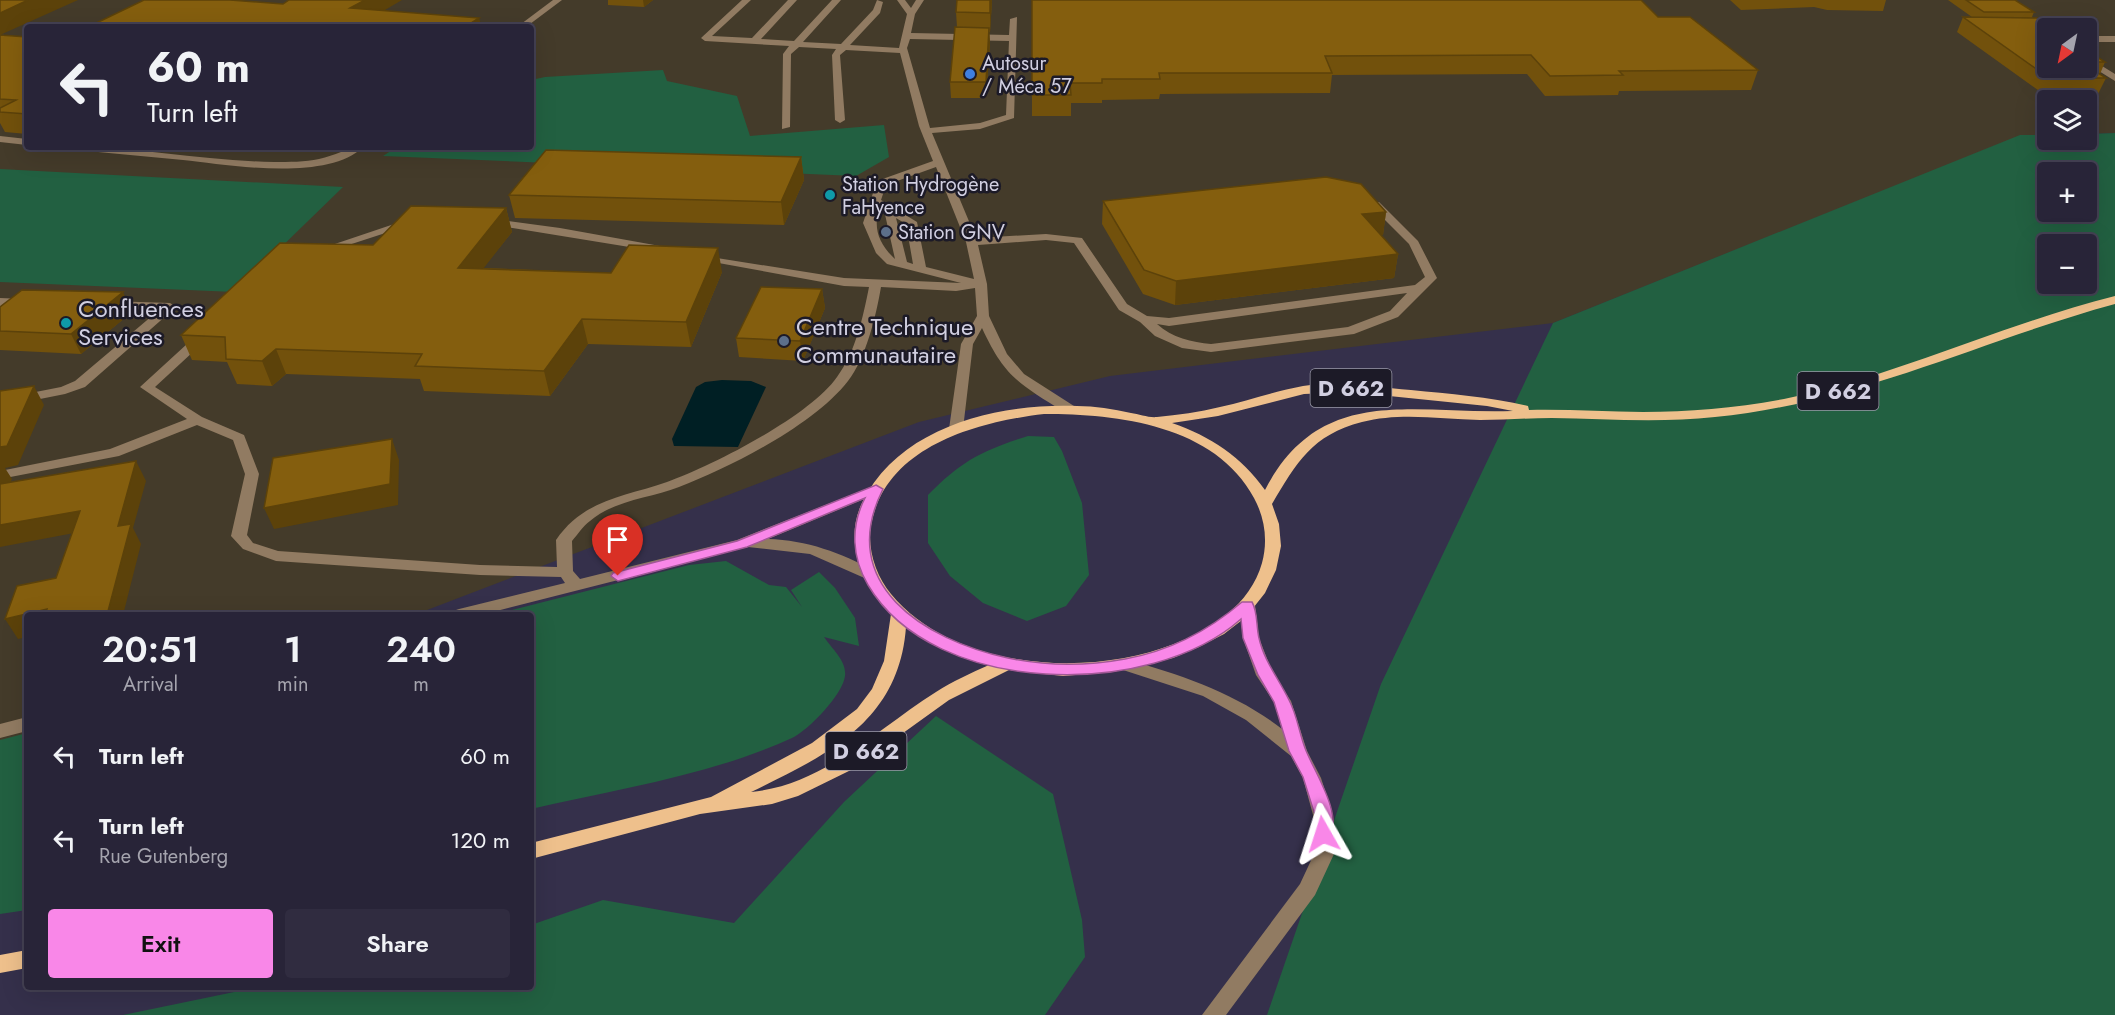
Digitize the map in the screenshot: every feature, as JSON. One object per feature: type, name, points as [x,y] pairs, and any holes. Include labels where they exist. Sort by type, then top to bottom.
[{"type":"main road","name":"D 662","points":[[1266,502],[1286,463],[1300,448],[1319,434],[1361,418],[1418,413],[1490,416],[1549,414],[1665,417],[1736,411],[1788,403],[1886,376],[2063,315],[2115,300]]},
{"type":"main road","name":"D 662","points":[[1155,422],[1218,412],[1304,390],[1350,388],[1487,402],[1549,414]]},
{"type":"main road","points":[[1069,409],[1127,415],[1155,422],[1191,435],[1223,454],[1248,476],[1266,502],[1274,527],[1274,554],[1265,580],[1247,605],[1225,625],[1196,642],[1163,655],[1126,664],[1087,669],[1048,669],[1010,664],[977,656],[947,644],[921,630],[881,595],[869,574],[862,552],[861,530],[866,509],[876,489],[910,454],[956,429],[1011,414],[1069,409]]},
{"type":"main road","name":"D 662","points":[[708,805],[812,753],[842,732],[865,711],[891,669],[899,613]]},
{"type":"main road","name":"D 662","points":[[534,850],[708,805],[780,795],[827,776],[865,752],[946,692],[1010,664]]},
{"type":"main road","points":[[0,964],[24,960]]},
{"type":"street","points":[[525,24],[558,0]]},
{"type":"street","points":[[747,0],[705,39],[904,51]]},
{"type":"street","points":[[753,42],[793,0]]},
{"type":"street","points":[[784,127],[787,54],[837,0]]},
{"type":"street","points":[[901,0],[911,14]]},
{"type":"street","points":[[920,0],[911,14],[904,51],[926,131],[972,242],[981,284],[983,316],[1001,355],[1019,378],[1069,409]]},
{"type":"street","points":[[840,120],[836,55],[877,11],[879,2]]},
{"type":"street","points":[[926,131],[990,124],[1011,116],[1014,19]]},
{"type":"street","points":[[906,36],[1013,38]]},
{"type":"street","points":[[2097,39],[2115,39]]},
{"type":"street","points":[[2097,66],[2115,78]]},
{"type":"street","points":[[0,140],[24,142]]},
{"type":"street","points":[[108,150],[261,165],[312,163],[332,159],[352,150]]},
{"type":"street","points":[[939,162],[882,183],[869,223],[880,251],[891,262],[981,284]]},
{"type":"street","points":[[876,201],[911,222],[920,268]]},
{"type":"street","points":[[972,242],[1046,237],[1078,240],[1123,307],[1144,319],[1159,333],[1187,345],[1211,348],[1350,331],[1394,314],[1431,278],[1414,243],[1375,204]]},
{"type":"street","points":[[890,210],[902,264]]},
{"type":"street","points":[[306,255],[423,217]]},
{"type":"street","points":[[480,222],[560,231],[844,282],[956,287],[981,284]]},
{"type":"street","points":[[577,587],[565,572],[564,540],[585,517],[602,507],[674,484],[771,438],[819,402],[843,380],[867,327],[876,283]]},
{"type":"street","points":[[1144,319],[1170,322],[1419,288]]},
{"type":"street","points":[[0,302],[28,303],[0,320]]},
{"type":"street","points":[[0,403],[65,390],[80,384],[170,307],[91,304]]},
{"type":"street","points":[[956,429],[967,344],[983,316]]},
{"type":"street","points":[[216,325],[147,387],[197,420],[239,438],[252,474],[239,536],[248,546],[276,556],[480,570],[565,572]]},
{"type":"street","points":[[0,475],[114,453],[197,420]]},
{"type":"street","points":[[472,612],[742,544],[876,489]]},
{"type":"street","points":[[742,544],[782,543],[806,547],[840,558],[869,574]]},
{"type":"street","points":[[1213,1015],[1308,889],[1323,854],[1323,815],[1312,777],[1298,751],[1282,701],[1265,675],[1251,638],[1247,605]]},
{"type":"street","points":[[1126,664],[1209,692],[1252,716],[1298,751]]},
{"type":"street","points":[[0,731],[24,725]]},
{"type":"shaded area","points":[[0,0],[2115,0],[2115,133],[2097,134],[2097,90],[2037,90],[2037,135],[2020,136],[1553,323],[1110,376],[919,422],[422,612],[24,612],[24,762],[0,767]]},
{"type":"shaded area","points":[[751,381],[766,387],[738,447],[674,446],[672,439],[696,387],[705,382]]},
{"type":"green space","points":[[663,70],[667,81],[737,96],[750,136],[884,125],[889,157],[856,176],[383,156],[392,150],[534,150],[534,79]]},
{"type":"green space","points":[[2115,133],[2115,1015],[1267,1015],[1381,684],[1553,323],[2020,135],[2037,135],[2037,150],[2097,150],[2097,134]]},
{"type":"green space","points":[[0,169],[343,187],[235,292],[0,282]]},
{"type":"green space","points":[[1028,436],[1054,437],[1062,451],[1082,503],[1089,575],[1066,606],[1027,621],[983,603],[950,576],[928,543],[928,495],[951,473],[973,458],[998,446]]},
{"type":"green space","points":[[726,561],[769,585],[786,587],[802,607],[791,590],[819,572],[835,588],[855,618],[859,646],[824,637],[844,665],[845,676],[838,692],[816,720],[799,734],[761,751],[664,780],[534,808],[534,612],[504,612],[689,565]]},
{"type":"green space","points":[[936,716],[1053,794],[1082,920],[1085,957],[1045,1015],[123,1015],[244,990],[534,990],[534,924],[603,900],[734,923],[844,802]]},
{"type":"green space","points":[[24,734],[24,910],[0,914],[0,740]]},
{"type":"building","points":[[0,0],[28,0],[0,13]]},
{"type":"building","points":[[144,0],[230,0],[283,4],[289,0],[365,0],[350,8],[479,18],[470,24],[94,24]]},
{"type":"building","points":[[957,0],[990,0],[990,13],[956,12]]},
{"type":"building","points":[[1032,0],[1641,0],[1658,17],[1690,17],[1758,70],[1619,71],[1623,75],[1550,76],[1531,55],[1325,56],[1332,73],[1159,73],[1160,79],[1102,79],[1102,83],[1070,83],[1071,95],[1032,95]]},
{"type":"building","points":[[1966,0],[2015,0],[2034,12],[1984,12]]},
{"type":"building","points":[[1963,17],[2037,18],[2037,69]]},
{"type":"building","points":[[955,27],[989,28],[986,82],[950,82]]},
{"type":"building","points":[[0,35],[24,37],[24,114],[0,112],[0,108],[16,100],[0,99]]},
{"type":"building","points":[[2097,72],[2106,78],[2097,78]]},
{"type":"building","points":[[546,150],[801,157],[781,202],[509,195]]},
{"type":"building","points":[[1326,177],[1361,184],[1386,212],[1362,214],[1398,254],[1176,281],[1144,270],[1103,201]]},
{"type":"building","points":[[411,206],[506,208],[458,268],[611,273],[629,245],[718,248],[686,322],[582,319],[544,371],[415,366],[422,354],[276,349],[262,361],[226,359],[225,337],[181,335],[280,243],[373,245]]},
{"type":"building","points":[[761,287],[822,289],[800,341],[736,338]]},
{"type":"building","points":[[22,290],[123,292],[71,334],[0,331],[0,307]]},
{"type":"building","points":[[34,386],[7,446],[0,447],[0,391]]},
{"type":"building","points":[[392,439],[390,484],[264,508],[273,458]]},
{"type":"building","points":[[136,461],[118,526],[131,524],[108,612],[46,612],[47,609],[24,612],[24,614],[5,619],[17,586],[56,578],[80,511],[0,525],[0,484]]},
{"type":"place","name":"Autosur / Méca 57","points":[[970,74]]},
{"type":"place","name":"Station Hydrogène FaHyence","points":[[830,195]]},
{"type":"place","name":"Station GNV","points":[[886,232]]},
{"type":"place","name":"Confluences Services","points":[[66,323]]},
{"type":"place","name":"Centre Technique Communautaire","points":[[784,341]]},
{"type":"route","points":[[618,576],[742,544],[876,489],[866,509],[861,530],[862,552],[869,574],[881,595],[921,630],[977,656],[1010,664],[1048,669],[1087,669],[1126,664],[1163,655],[1196,642],[1225,625],[1247,605],[1251,638],[1265,675],[1282,701],[1298,751],[1312,777],[1323,815],[1323,834]]}]
